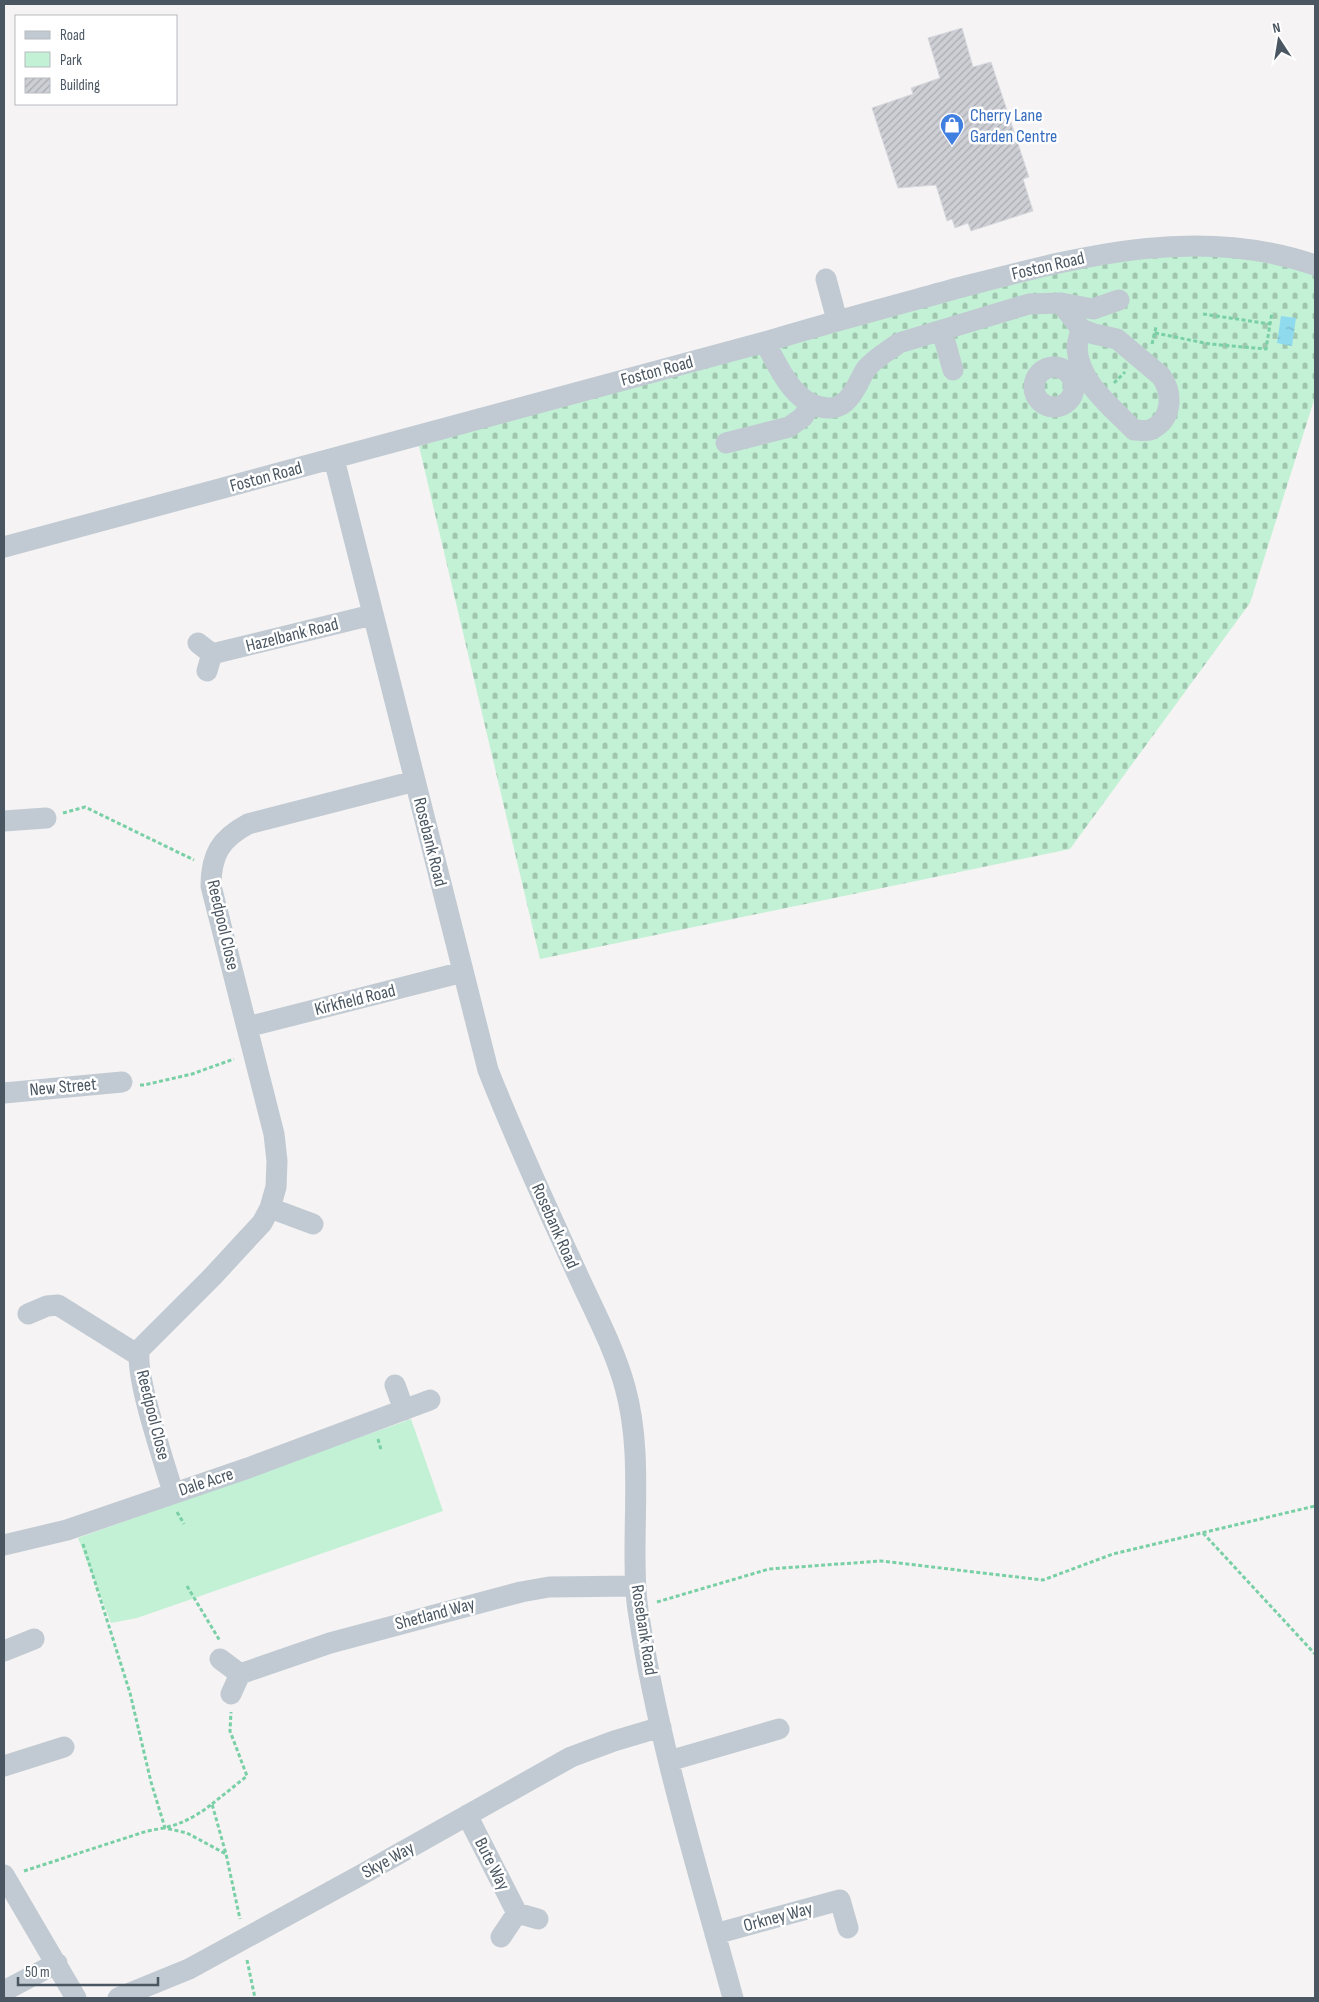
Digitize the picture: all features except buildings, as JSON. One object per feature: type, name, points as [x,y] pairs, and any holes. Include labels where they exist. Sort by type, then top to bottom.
[{"type":"street","name":"Foston Road","points":[[4,547],[765,342],[837,320],[1067,260],[1138,248],[1212,245],[1291,256],[1315,265]]},
{"type":"street","points":[[826,280],[837,320]]},
{"type":"street","points":[[765,342],[784,377],[801,398],[818,408],[836,408],[849,398],[867,368],[881,355],[899,343],[1029,304],[1061,303],[1093,309],[1118,300]]},
{"type":"street","points":[[1059,368],[1079,338],[1094,334],[1117,339],[1161,376],[1166,383],[1170,395],[1169,409],[1161,423],[1148,430],[1134,430],[1092,386],[1084,373],[1079,338],[1061,303]]},
{"type":"street","points":[[942,331],[953,370]]},
{"type":"street","points":[[726,443],[789,427],[803,417],[811,404]]},
{"type":"street","name":"Rosebank Road","points":[[334,459],[488,1070],[602,1329],[624,1386],[632,1418],[635,1450],[637,1608],[661,1727],[685,1829],[733,1998]]},
{"type":"street","name":"Hazelbank Road","points":[[206,656],[372,615]]},
{"type":"street","name":"Reedpool Close","points":[[173,1492],[146,1400],[138,1355],[140,1349],[213,1276],[262,1223],[270,1208],[276,1187],[277,1161],[274,1134],[211,886],[211,868],[216,853],[223,842],[235,831],[248,824],[415,781]]},
{"type":"street","points":[[4,821],[46,818]]},
{"type":"street","name":"Kirkfield Road","points":[[247,1027],[463,972]]},
{"type":"street","name":"New Street","points":[[4,1093],[122,1082]]},
{"type":"street","points":[[270,1208],[313,1224]]},
{"type":"street","points":[[28,1314],[47,1306],[58,1305],[138,1355]]},
{"type":"street","points":[[395,1385],[404,1410]]},
{"type":"street","name":"Dale Acre","points":[[4,1544],[77,1527],[173,1492],[248,1468],[430,1400]]},
{"type":"street","name":"Shetland Way","points":[[240,1674],[330,1643],[521,1592],[549,1586],[636,1586]]},
{"type":"street","points":[[4,1651],[34,1639]]},
{"type":"street","points":[[220,1659],[240,1674],[231,1694]]},
{"type":"street","name":"Skye Way","points":[[118,1998],[189,1969],[571,1757],[614,1740],[661,1727]]},
{"type":"street","points":[[669,1761],[779,1729]]},
{"type":"street","points":[[4,1766],[64,1747]]},
{"type":"street","name":"Bute Way","points":[[467,1815],[517,1913]]},
{"type":"street","points":[[4,1876],[76,1998]]},
{"type":"street","name":"Orkney Way","points":[[715,1934],[840,1900],[848,1928]]},
{"type":"street","points":[[501,1937],[517,1913],[538,1919]]},
{"type":"street","points":[[4,1991],[56,1963]]},
{"type":"path","points":[[1156,333],[1210,344],[1266,348],[1272,312]]},
{"type":"path","points":[[1203,314],[1270,324]]},
{"type":"path","points":[[46,818],[85,807],[211,868]]},
{"type":"path","points":[[122,1082],[144,1086],[192,1074],[254,1052]]},
{"type":"path","points":[[637,1608],[769,1569],[807,1566],[881,1561],[1042,1580],[1113,1554],[1315,1506]]},
{"type":"path","points":[[77,1527],[130,1693],[151,1782],[165,1828]]},
{"type":"path","points":[[1202,1533],[1315,1654]]},
{"type":"path","points":[[187,1586],[224,1648],[220,1659]]},
{"type":"path","points":[[4,1876],[147,1831],[165,1828],[195,1818],[247,1776],[230,1731],[231,1694]]},
{"type":"path","points":[[212,1804],[236,1897],[255,1998]]},
{"type":"path","points":[[165,1828],[187,1834],[226,1854]]},
{"type":"green space","points":[[1173,246],[1315,271],[1315,397],[1250,603],[1070,849],[540,959],[419,446],[1067,260]]},
{"type":"green space","points":[[411,1419],[443,1511],[137,1618],[111,1623],[78,1538]]},
{"type":"water","points":[[1281,316],[1296,318],[1292,346],[1277,343]]},
{"type":"place","name":"Cherry Lane Garden Centre","points":[[952,146]]}]
